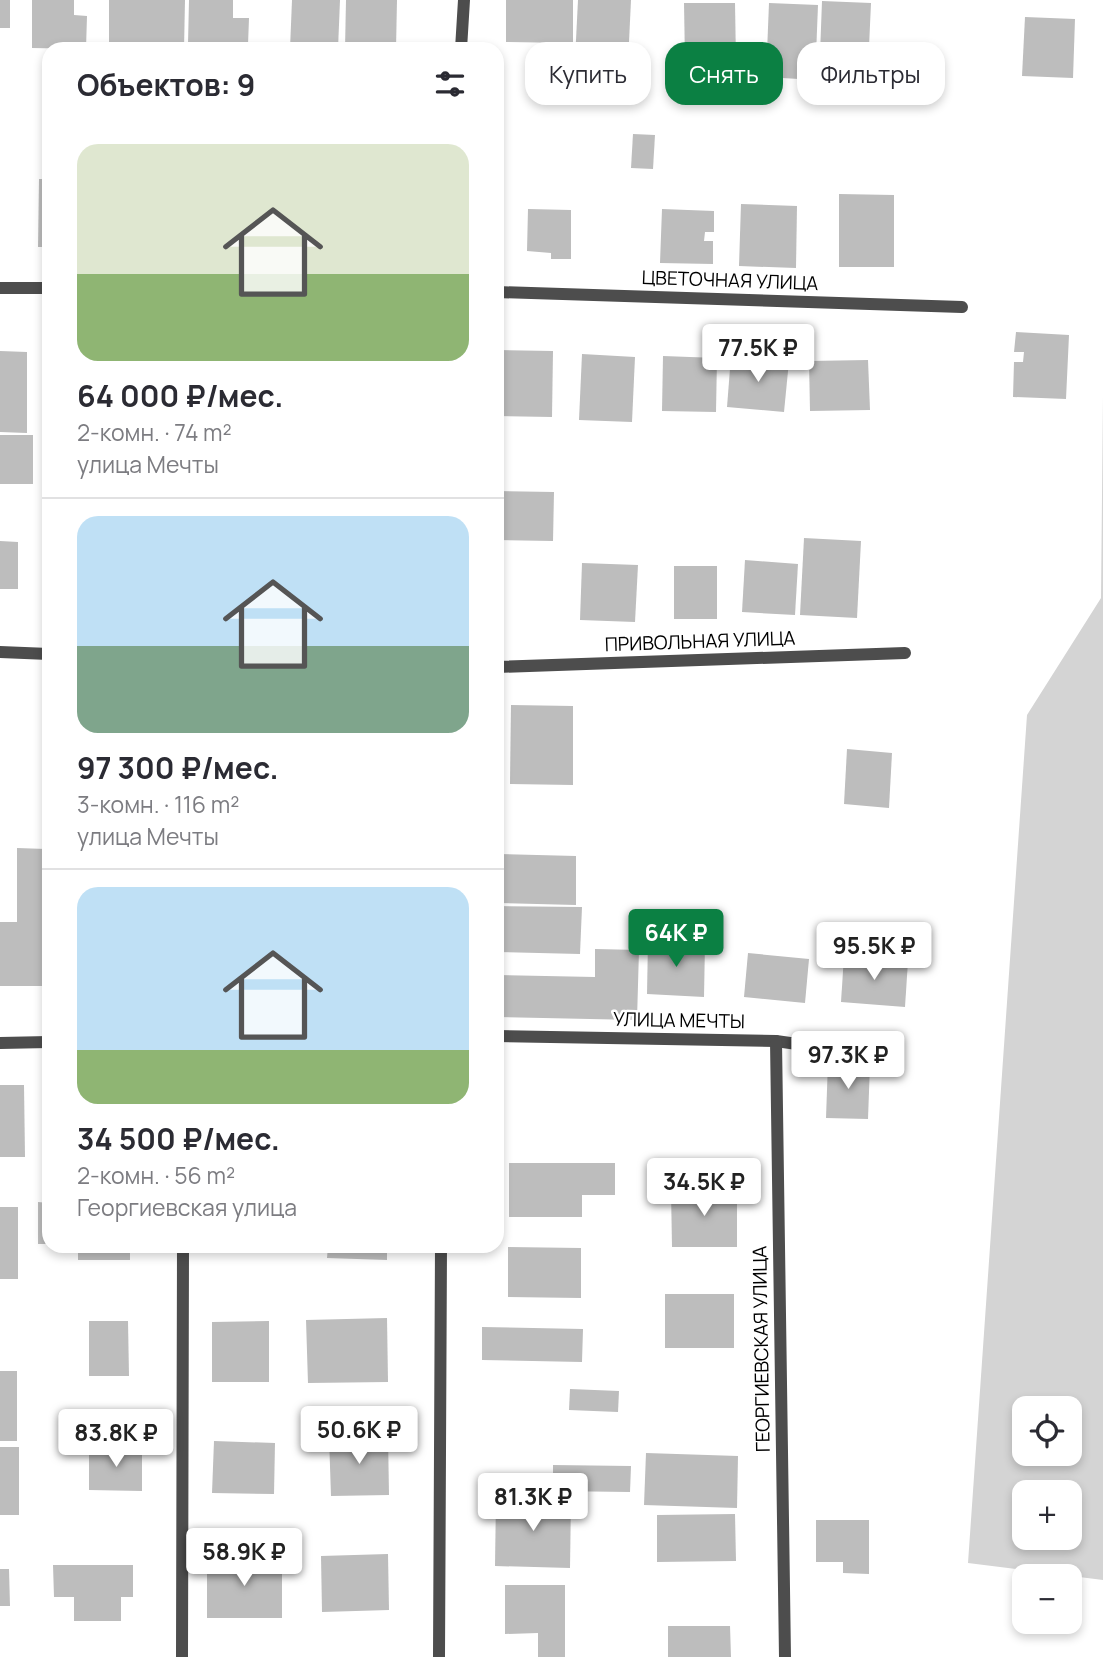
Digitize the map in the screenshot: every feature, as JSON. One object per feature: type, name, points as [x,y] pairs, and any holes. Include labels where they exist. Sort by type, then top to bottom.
[{"type":"street","points":[[461,42],[464,0]]},
{"type":"street","points":[[0,288],[42,288]]},
{"type":"street","name":"ЦВЕТОЧНАЯ УЛИЦА","points":[[504,292],[962,307]]},
{"type":"street","points":[[0,652],[42,654]]},
{"type":"street","name":"ПРИВОЛЬНАЯ УЛИЦА","points":[[504,667],[905,653]]},
{"type":"street","name":"УЛИЦА МЕЧТЫ","points":[[504,1036],[776,1041],[860,1053]]},
{"type":"street","name":"ГЕОРГИЕВСКАЯ УЛИЦА","points":[[776,1041],[785,1657]]},
{"type":"street","points":[[0,1043],[42,1042]]},
{"type":"street","points":[[182,1657],[183,1253]]},
{"type":"street","points":[[439,1657],[441,1253]]},
{"type":"shaded area","points":[[1103,396],[1103,1580],[1082,1577],[1082,1564],[1012,1564],[1012,1569],[968,1563],[1027,715],[1101,598]]},
{"type":"building","points":[[0,0],[10,0],[10,28],[0,28]]},
{"type":"building","points":[[32,0],[74,0],[74,15],[87,16],[86,42],[42,42],[42,48],[32,48]]},
{"type":"building","points":[[109,0],[185,0],[184,42],[109,42]]},
{"type":"building","points":[[189,0],[233,0],[233,18],[249,18],[248,42],[188,42]]},
{"type":"building","points":[[292,0],[340,0],[338,42],[290,42]]},
{"type":"building","points":[[346,0],[397,0],[396,42],[345,42]]},
{"type":"building","points":[[506,0],[573,0],[573,42],[506,42]]},
{"type":"building","points":[[578,0],[631,0],[629,42],[576,42]]},
{"type":"building","points":[[822,1],[871,3],[869,42],[820,42]]},
{"type":"building","points":[[684,3],[735,3],[736,42],[685,42]]},
{"type":"building","points":[[769,3],[818,5],[817,42],[797,42],[797,79],[783,78],[783,42],[767,42]]},
{"type":"building","points":[[1025,17],[1075,19],[1073,78],[1022,76]]},
{"type":"building","points":[[633,134],[655,135],[653,169],[631,168]]},
{"type":"building","points":[[39,179],[42,179],[42,247],[38,247]]},
{"type":"building","points":[[839,194],[894,195],[894,267],[839,267]]},
{"type":"building","points":[[741,204],[797,206],[796,268],[739,266]]},
{"type":"building","points":[[528,209],[571,210],[571,259],[551,259],[551,253],[527,251]]},
{"type":"building","points":[[662,209],[714,211],[714,232],[705,232],[704,241],[713,241],[713,264],[660,263]]},
{"type":"building","points":[[1016,332],[1069,335],[1066,399],[1013,397],[1014,362],[1023,362],[1024,352],[1014,352]]},
{"type":"building","points":[[504,350],[553,351],[552,417],[504,416]]},
{"type":"building","points":[[0,351],[27,352],[27,433],[0,432]]},
{"type":"building","points":[[582,354],[635,357],[632,422],[579,420]]},
{"type":"building","points":[[663,356],[717,358],[716,412],[662,411]]},
{"type":"building","points":[[731,356],[789,361],[784,412],[727,407]]},
{"type":"building","points":[[868,360],[870,410],[810,411],[809,361]]},
{"type":"building","points":[[0,435],[33,435],[33,484],[0,484]]},
{"type":"building","points":[[504,491],[554,492],[553,541],[504,540]]},
{"type":"building","points":[[804,538],[861,541],[857,618],[800,615]]},
{"type":"building","points":[[0,541],[18,542],[18,589],[0,589]]},
{"type":"building","points":[[745,560],[798,564],[795,615],[742,612]]},
{"type":"building","points":[[582,563],[638,565],[635,622],[580,620]]},
{"type":"building","points":[[674,566],[717,566],[717,619],[674,619]]},
{"type":"building","points":[[511,705],[573,706],[573,785],[510,784]]},
{"type":"building","points":[[847,749],[892,753],[889,808],[844,804]]},
{"type":"building","points":[[17,848],[42,849],[42,986],[0,986],[0,922],[17,922]]},
{"type":"building","points":[[504,854],[576,856],[576,905],[504,903]]},
{"type":"building","points":[[504,906],[582,907],[580,954],[504,952]]},
{"type":"building","points":[[648,941],[705,943],[704,997],[647,994]]},
{"type":"building","points":[[595,949],[639,950],[637,1020],[504,1017],[504,975],[595,977]]},
{"type":"building","points":[[748,953],[809,959],[805,1003],[744,997]]},
{"type":"building","points":[[844,956],[908,961],[905,1007],[841,1002]]},
{"type":"building","points":[[828,1062],[870,1064],[868,1119],[826,1118]]},
{"type":"building","points":[[0,1085],[24,1085],[25,1157],[0,1157]]},
{"type":"building","points":[[509,1163],[615,1163],[615,1195],[582,1195],[582,1217],[509,1217]]},
{"type":"building","points":[[671,1190],[737,1190],[737,1247],[672,1247]]},
{"type":"building","points":[[38,1202],[42,1202],[42,1244],[38,1244]]},
{"type":"building","points":[[0,1207],[18,1207],[18,1279],[0,1279]]},
{"type":"building","points":[[508,1247],[581,1248],[581,1298],[508,1297]]},
{"type":"building","points":[[78,1253],[130,1253],[130,1260],[78,1260]]},
{"type":"building","points":[[327,1253],[387,1253],[387,1260],[327,1258]]},
{"type":"building","points":[[665,1294],[734,1294],[734,1348],[665,1348]]},
{"type":"building","points":[[387,1318],[388,1382],[308,1383],[306,1320]]},
{"type":"building","points":[[89,1321],[128,1321],[129,1376],[89,1376]]},
{"type":"building","points":[[269,1321],[269,1382],[212,1382],[212,1322]]},
{"type":"building","points":[[482,1327],[583,1329],[582,1362],[482,1360]]},
{"type":"building","points":[[0,1371],[17,1371],[17,1441],[0,1441]]},
{"type":"building","points":[[570,1389],[619,1391],[618,1412],[569,1410]]},
{"type":"building","points":[[388,1436],[389,1495],[331,1496],[329,1437]]},
{"type":"building","points":[[214,1441],[275,1443],[274,1494],[212,1493]]},
{"type":"building","points":[[0,1447],[19,1447],[19,1515],[0,1515]]},
{"type":"building","points":[[89,1447],[142,1447],[142,1491],[89,1490]]},
{"type":"building","points":[[646,1453],[738,1456],[737,1508],[644,1505]]},
{"type":"building","points":[[553,1465],[631,1466],[630,1492],[553,1491]]},
{"type":"building","points":[[496,1498],[571,1499],[570,1568],[495,1566]]},
{"type":"building","points":[[735,1514],[736,1561],[657,1562],[657,1515]]},
{"type":"building","points":[[816,1520],[869,1520],[869,1574],[843,1573],[843,1562],[816,1562]]},
{"type":"building","points":[[388,1554],[389,1610],[322,1612],[321,1556]]},
{"type":"building","points":[[207,1559],[282,1559],[282,1618],[207,1618]]},
{"type":"building","points":[[53,1565],[133,1565],[133,1597],[121,1597],[121,1621],[74,1621],[74,1597],[54,1597]]},
{"type":"building","points":[[0,1569],[9,1569],[10,1606],[0,1606]]},
{"type":"building","points":[[505,1585],[565,1585],[565,1657],[538,1657],[538,1633],[505,1634]]},
{"type":"building","points":[[668,1626],[730,1626],[731,1657],[668,1657]]}]
